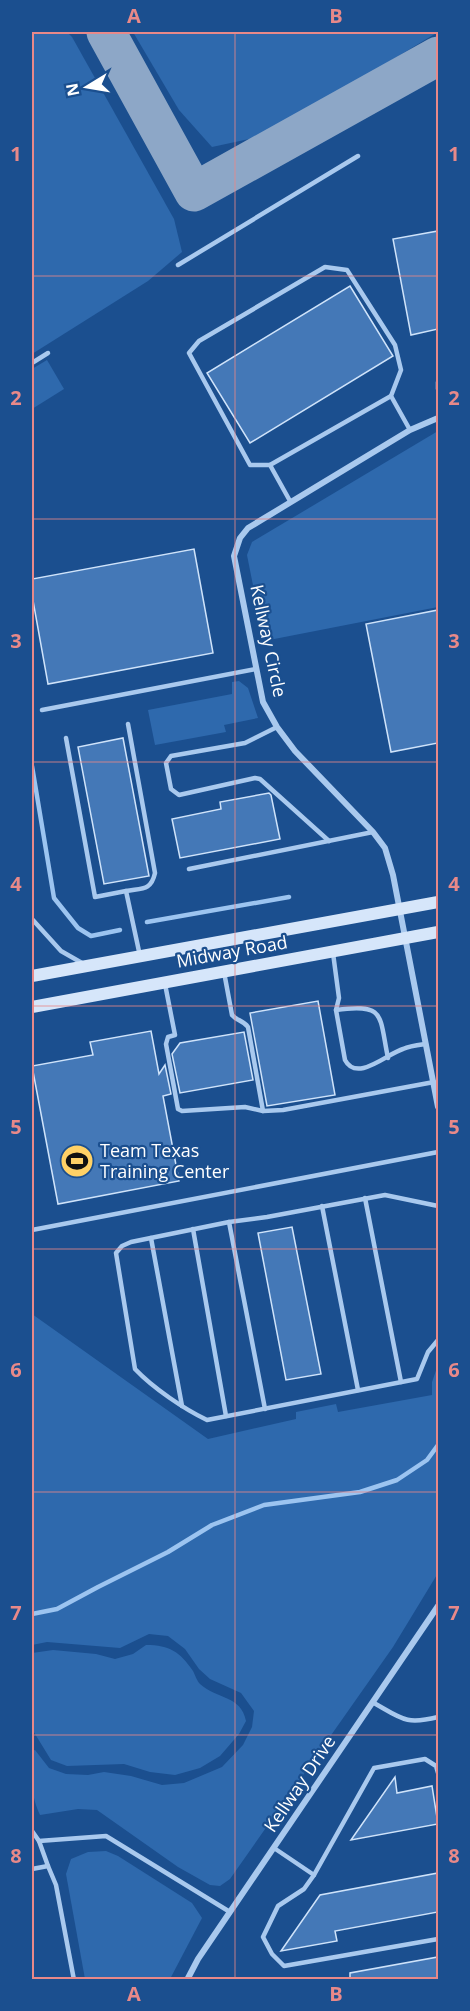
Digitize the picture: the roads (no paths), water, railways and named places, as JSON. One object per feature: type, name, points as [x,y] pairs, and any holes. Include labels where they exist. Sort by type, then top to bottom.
[{"type":"main road","name":"Midway Road","points":[[32,976],[438,902]]},
{"type":"main road","name":"Midway Road","points":[[32,1006],[438,932]]},
{"type":"street","name":"Kellway Circle","points":[[406,939],[385,848],[373,831],[295,751],[277,727],[263,702],[234,556],[240,538],[248,528],[410,430],[438,418]]},
{"type":"street","points":[[406,939],[438,1105]]},
{"type":"street","name":"Kellway Drive","points":[[187,1980],[198,1959],[438,1606]]},
{"type":"lane","points":[[178,265],[358,156]]},
{"type":"lane","points":[[325,267],[347,270],[395,345],[401,370],[391,396],[270,465],[250,465],[189,353],[198,341],[325,267]]},
{"type":"lane","points":[[32,363],[48,353]]},
{"type":"lane","points":[[438,382],[438,389]]},
{"type":"lane","points":[[391,396],[410,430]]},
{"type":"lane","points":[[270,465],[290,501]]},
{"type":"lane","points":[[42,710],[256,669]]},
{"type":"lane","points":[[66,738],[95,897],[147,887],[153,883],[155,873],[128,724]]},
{"type":"lane","points":[[277,727],[245,744],[171,756],[166,763],[171,789],[178,795],[255,778],[260,779],[329,841]]},
{"type":"lane","points":[[189,869],[373,831]]},
{"type":"lane","points":[[126,891],[140,956]]},
{"type":"lane","points":[[32,919],[61,951],[87,966]]},
{"type":"lane","points":[[332,952],[339,998],[336,1010],[345,1059],[349,1066],[354,1068],[376,1064],[401,1049],[426,1044]]},
{"type":"lane","points":[[224,972],[232,1015],[235,1019],[244,1021],[248,1027],[263,1111]]},
{"type":"lane","points":[[165,982],[174,1036],[168,1037],[166,1044],[178,1109],[185,1112],[245,1107],[263,1111],[283,1110],[434,1082]]},
{"type":"lane","points":[[336,1010],[360,1007],[369,1008],[375,1012],[380,1019],[388,1058]]},
{"type":"lane","points":[[32,1230],[438,1152]]},
{"type":"lane","points":[[438,1206],[385,1195],[151,1238],[123,1246],[116,1253],[135,1369],[182,1406],[207,1420],[417,1379],[428,1352],[438,1340]]},
{"type":"lane","points":[[365,1198],[401,1382]]},
{"type":"lane","points":[[322,1206],[358,1390]]},
{"type":"lane","points":[[230,1222],[265,1409]]},
{"type":"lane","points":[[193,1229],[226,1416]]},
{"type":"lane","points":[[151,1238],[182,1406]]},
{"type":"lane","points":[[374,1703],[403,1720],[417,1722],[438,1718]]},
{"type":"lane","points":[[438,1773],[436,1766],[425,1759],[374,1768],[314,1875],[304,1889],[278,1906],[263,1937],[272,1954],[284,1966],[438,1939]]},
{"type":"lane","points":[[32,1831],[39,1841],[56,1885],[74,1980]]},
{"type":"lane","points":[[39,1841],[106,1836],[230,1912]]},
{"type":"lane","points":[[274,1848],[314,1875]]},
{"type":"lane","points":[[32,1869],[48,1866]]},
{"type":"waterway","points":[[32,766],[54,898],[78,928],[91,936],[120,930]]},
{"type":"waterway","points":[[147,922],[289,897]]},
{"type":"waterway","points":[[32,1614],[57,1609],[168,1552],[212,1525],[264,1505],[360,1492],[397,1480],[427,1460],[438,1445]]},
{"type":"place","name":"Team Texas Training Center","points":[[77,1161]]}]
